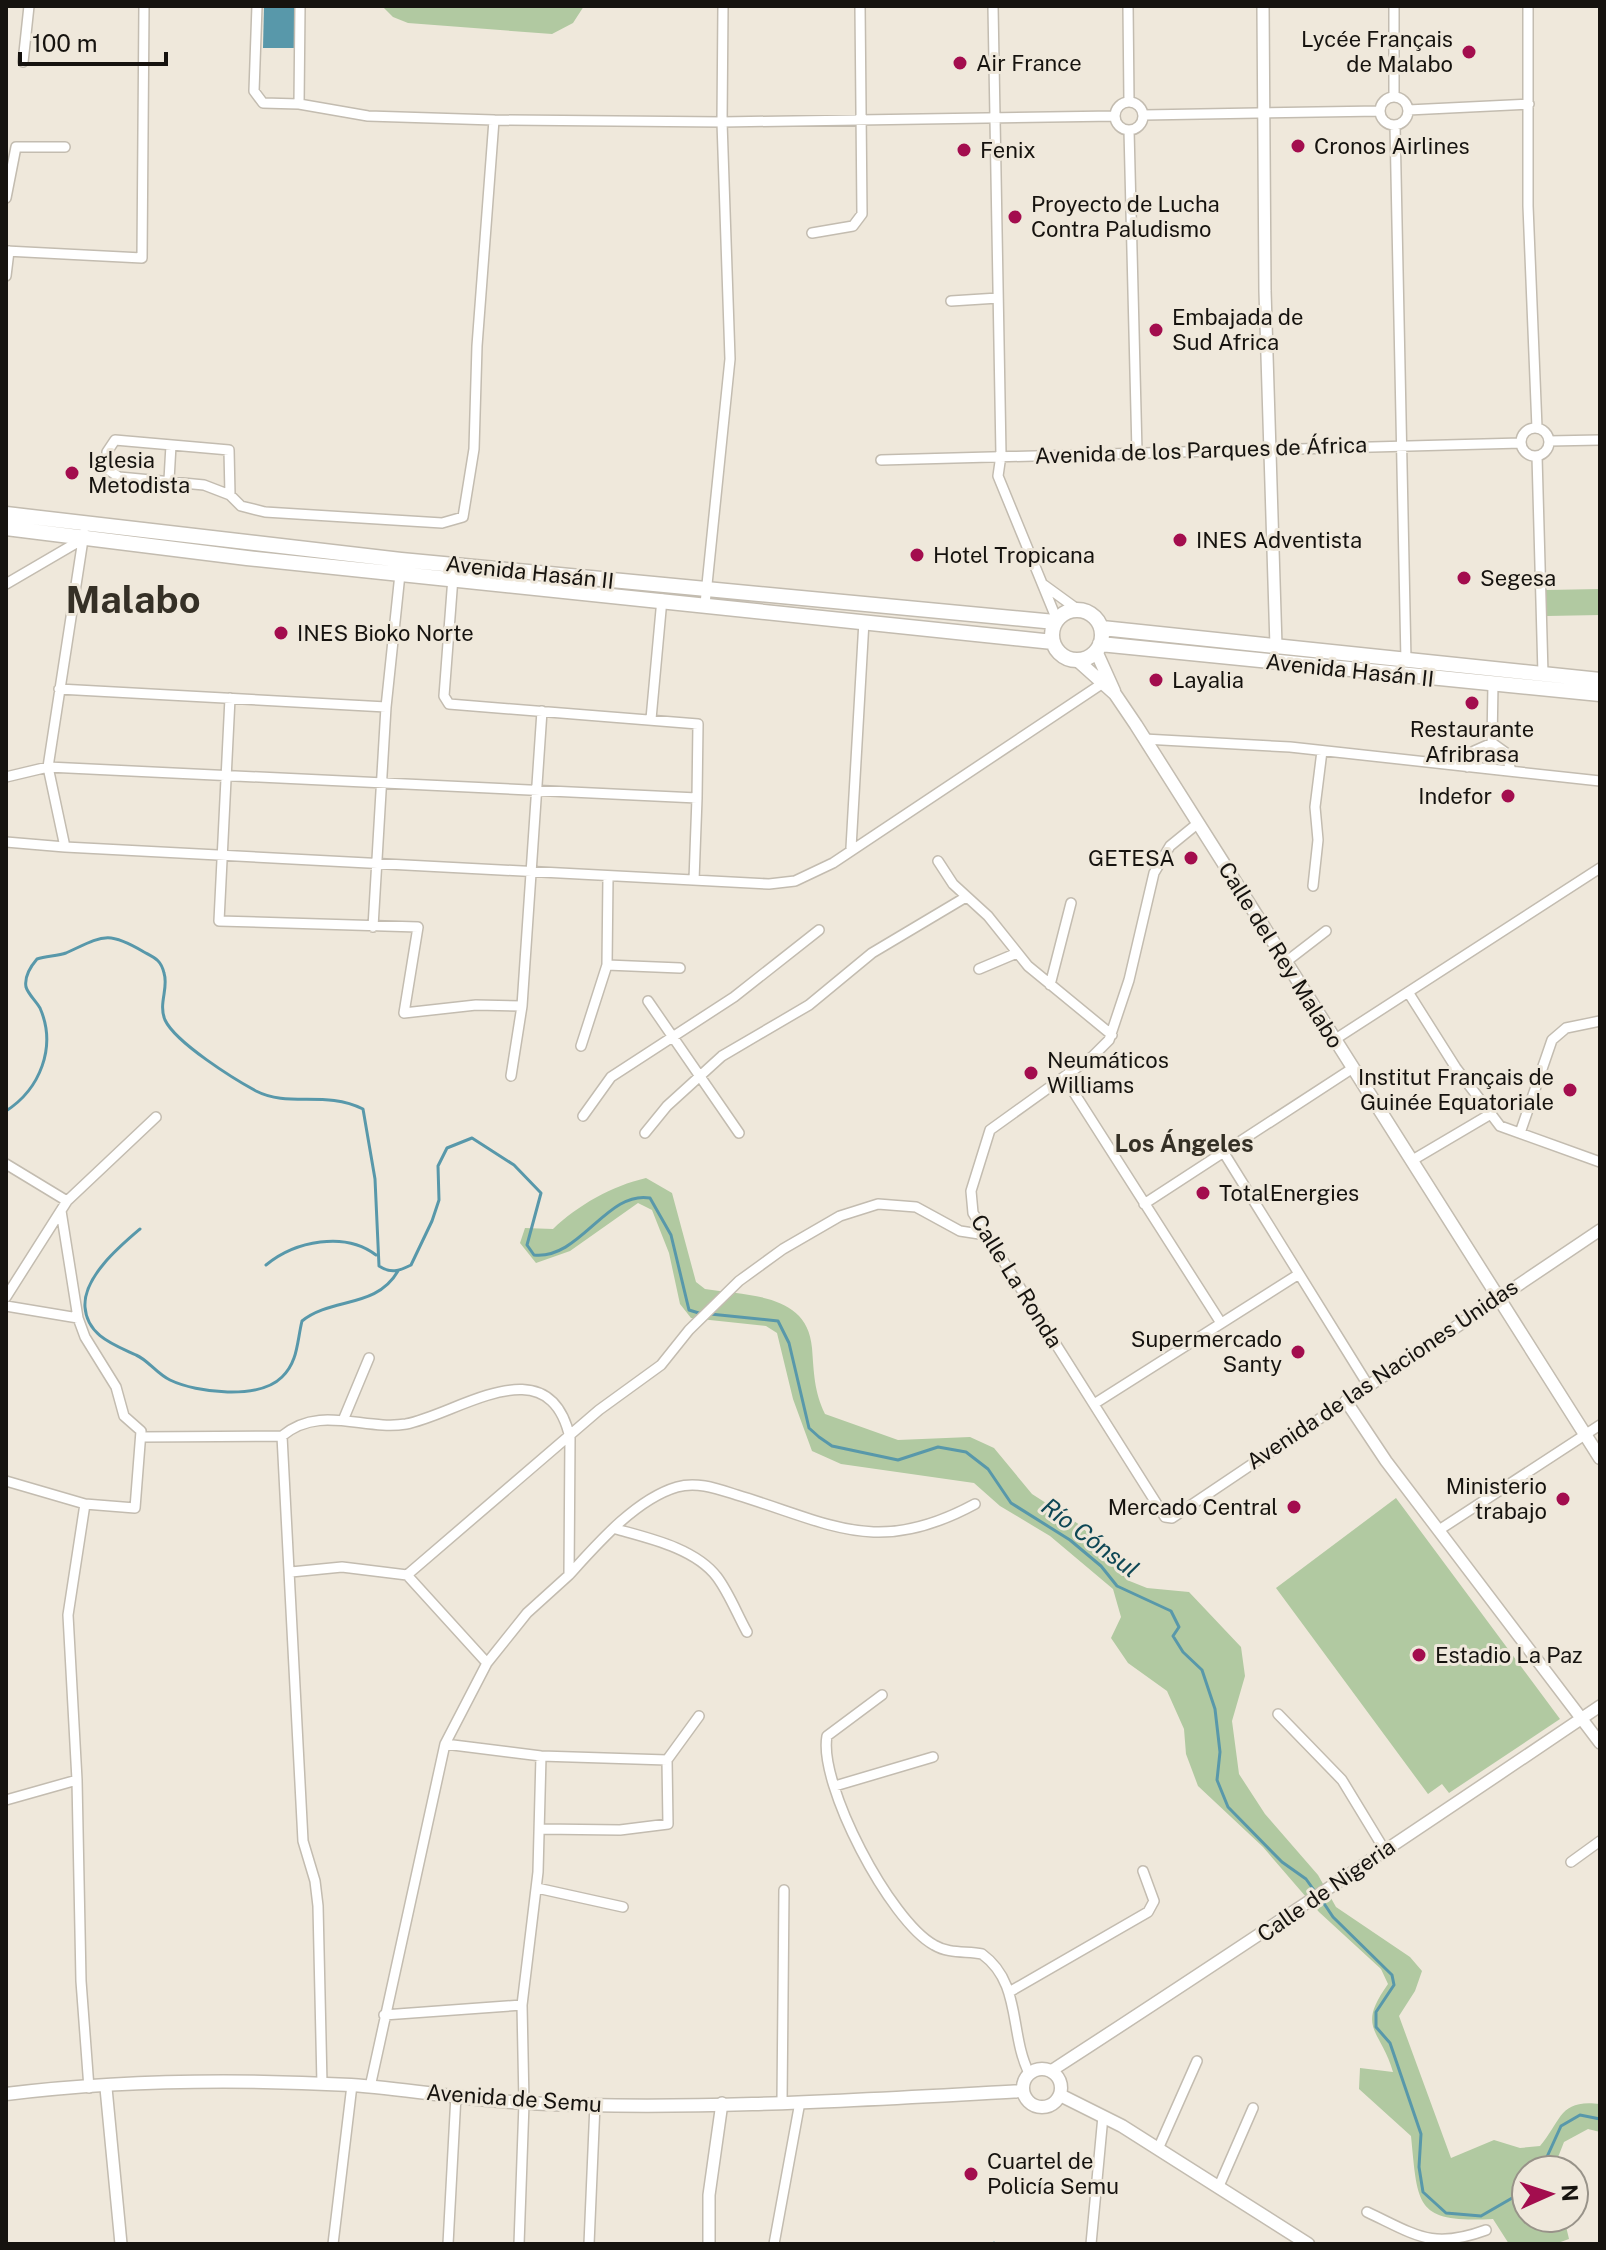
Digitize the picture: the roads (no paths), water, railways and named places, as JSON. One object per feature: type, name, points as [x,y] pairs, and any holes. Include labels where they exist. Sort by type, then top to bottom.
[{"type":"main road","name":"Avenida Hasán II","points":[[6,514],[84,532],[453,580],[662,599],[706,597],[1056,621]]},
{"type":"main road","name":"Avenida Hasán II","points":[[6,528],[454,564],[864,621],[1053,642]]},
{"type":"main road","points":[[1077,609],[1095,617],[1102,628],[1098,648],[1077,660],[1062,655],[1053,642],[1056,621],[1065,612],[1077,609]]},
{"type":"main road","name":"Avenida Hasán II","points":[[1102,628],[1600,680]]},
{"type":"main road","name":"Avenida Hasán II","points":[[1098,648],[1600,694]]},
{"type":"main road","name":"Calle del Rey Malabo","points":[[1098,648],[1115,694],[1600,1458]]},
{"type":"main road","name":"Calle del Rey Malabo","points":[[1077,660],[1115,694]]},
{"type":"main road","points":[[1040,2068],[1051,2071],[1060,2081],[1060,2095],[1052,2105],[1040,2108],[1028,2102],[1022,2091],[1029,2073],[1040,2068]]},
{"type":"main road","name":"Avenida de Semu","points":[[6,2094],[89,2088],[322,2084],[524,2103],[595,2104],[800,2102],[1022,2091]]},
{"type":"main road","points":[[1060,2095],[1158,2149],[1308,2244]]},
{"type":"street","points":[[23,62],[29,6]]},
{"type":"street","points":[[6,276],[8,251],[142,258],[144,6]]},
{"type":"street","points":[[257,6],[254,91],[263,103],[299,104],[357,115],[494,120],[722,122],[862,117],[1115,116]]},
{"type":"street","points":[[299,104],[300,6]]},
{"type":"street","points":[[706,597],[730,359],[722,122],[723,6]]},
{"type":"street","points":[[812,233],[859,222],[862,117],[860,6]]},
{"type":"street","points":[[993,6],[1001,455],[997,469],[1000,485],[1044,585],[1056,621]]},
{"type":"street","points":[[1128,6],[1129,102]]},
{"type":"street","points":[[1263,6],[1276,646]]},
{"type":"street","points":[[1394,6],[1394,96]]},
{"type":"street","points":[[1528,6],[1528,206],[1537,428]]},
{"type":"street","points":[[1394,96],[1405,101],[1408,110],[1406,119],[1395,125]]},
{"type":"street","points":[[1394,96],[1383,102],[1380,111],[1383,120],[1395,125]]},
{"type":"street","points":[[1129,102],[1140,106],[1144,115],[1139,127],[1129,130],[1118,125],[1115,116],[1120,105],[1129,102]]},
{"type":"street","points":[[1408,110],[1529,104]]},
{"type":"street","points":[[1144,115],[1380,111]]},
{"type":"street","points":[[230,495],[229,450],[115,440],[111,443],[105,462],[110,473],[119,477],[204,485],[230,495],[241,506],[265,512],[442,523],[463,517],[474,449],[477,346],[494,120]]},
{"type":"street","points":[[1395,125],[1406,661]]},
{"type":"street","points":[[1129,130],[1137,452]]},
{"type":"street","points":[[6,198],[16,147],[65,147]]},
{"type":"street","points":[[951,301],[998,298]]},
{"type":"street","points":[[1537,428],[1545,432],[1549,441],[1547,450],[1537,456],[1527,454],[1521,443],[1525,432],[1537,428]]},
{"type":"street","points":[[1549,441],[1600,440]]},
{"type":"street","name":"Avenida de los Parques de África","points":[[881,460],[1521,443]]},
{"type":"street","points":[[169,480],[171,445]]},
{"type":"street","points":[[1537,456],[1543,674]]},
{"type":"street","points":[[6,584],[84,532]]},
{"type":"street","points":[[65,847],[48,767],[84,532]]},
{"type":"street","points":[[454,564],[444,696],[449,704],[698,724],[694,880]]},
{"type":"street","points":[[373,927],[386,707],[400,574]]},
{"type":"street","points":[[1044,585],[1077,609]]},
{"type":"street","points":[[651,719],[662,599]]},
{"type":"street","points":[[851,848],[864,621]]},
{"type":"street","points":[[6,842],[608,877],[769,884],[795,881],[833,863],[851,848],[1103,683]]},
{"type":"street","points":[[1492,743],[1493,684]]},
{"type":"street","points":[[59,689],[386,707]]},
{"type":"street","points":[[230,698],[219,921],[418,927],[404,1013],[476,1005],[522,1006]]},
{"type":"street","points":[[511,1076],[522,1006],[539,792],[542,711]]},
{"type":"street","points":[[1144,739],[1322,751],[1600,781]]},
{"type":"street","points":[[1467,767],[1477,747],[1492,743]]},
{"type":"street","points":[[1492,743],[1506,753],[1511,771]]},
{"type":"street","points":[[1313,886],[1318,840],[1315,807],[1322,751]]},
{"type":"street","points":[[6,777],[48,767],[697,798]]},
{"type":"street","points":[[938,861],[1017,953],[1050,985],[1112,1035],[1129,980],[1154,873],[1170,846],[1197,824]]},
{"type":"street","points":[[1334,1040],[1600,868]]},
{"type":"street","points":[[581,1046],[607,965],[608,877]]},
{"type":"street","points":[[645,1133],[699,1076],[753,1035],[809,1005],[872,953],[966,897]]},
{"type":"street","points":[[1050,985],[1071,903]]},
{"type":"street","points":[[583,1116],[596,1093],[611,1077],[734,997],[819,930]]},
{"type":"street","points":[[1287,961],[1326,931]]},
{"type":"street","points":[[979,969],[1017,953]]},
{"type":"street","points":[[607,965],[680,968]]},
{"type":"street","points":[[1408,992],[1489,1115],[1500,1126],[1600,1162]]},
{"type":"street","points":[[648,1001],[739,1133]]},
{"type":"street","points":[[1520,1133],[1548,1047],[1558,1033],[1600,1021]]},
{"type":"street","name":"Calle La Ronda","points":[[1112,1035],[1103,1048],[1003,1118],[986,1135],[971,1191],[975,1218],[1165,1517]]},
{"type":"street","points":[[1144,1204],[1353,1068]]},
{"type":"street","points":[[1064,1077],[1221,1323]]},
{"type":"street","points":[[1411,1161],[1489,1115]]},
{"type":"street","points":[[6,1297],[67,1201],[156,1117]]},
{"type":"street","points":[[1224,1153],[1368,1385]]},
{"type":"street","points":[[6,1164],[67,1201]]},
{"type":"street","points":[[407,1575],[599,1410],[661,1365],[689,1330],[739,1281],[783,1249],[840,1216],[878,1204],[916,1207],[960,1231],[986,1235]]},
{"type":"street","points":[[6,1481],[85,1504],[135,1508],[140,1426],[124,1416],[116,1387],[93,1352],[78,1318],[61,1211]]},
{"type":"street","points":[[960,1231],[975,1218]]},
{"type":"street","name":"Avenida de las Naciones Unidas","points":[[1165,1517],[1172,1518],[1600,1230]]},
{"type":"street","points":[[6,1273],[18,1279]]},
{"type":"street","points":[[1094,1404],[1299,1274]]},
{"type":"street","points":[[6,1306],[78,1318]]},
{"type":"street","points":[[344,1418],[369,1358]]},
{"type":"street","points":[[141,1437],[282,1436],[297,1427],[344,1418],[407,1424],[463,1401],[502,1392],[530,1391],[553,1402],[567,1425],[570,1438],[569,1575]]},
{"type":"street","points":[[1346,1401],[1600,1743]]},
{"type":"street","points":[[1439,1530],[1600,1425]]},
{"type":"street","points":[[282,1436],[303,1841],[315,1881],[318,1906],[322,2084]]},
{"type":"street","points":[[370,2087],[445,1744],[487,1663],[527,1613],[616,1529],[657,1496],[684,1485],[728,1492],[855,1532],[916,1530],[975,1504]]},
{"type":"street","points":[[85,1504],[68,1615],[77,1780],[81,1981],[89,2088]]},
{"type":"street","points":[[616,1529],[671,1547],[704,1564],[717,1577],[747,1632]]},
{"type":"street","points":[[291,1572],[342,1567],[407,1575],[487,1663]]},
{"type":"street","points":[[882,1695],[827,1736],[827,1761],[835,1786],[867,1863],[890,1900],[932,1944],[986,1956],[1011,1991],[1021,2056],[1029,2073]]},
{"type":"street","name":"Calle de Nigeria","points":[[1051,2071],[1317,1899],[1384,1849],[1600,1706]]},
{"type":"street","points":[[1278,1714],[1342,1780],[1384,1849]]},
{"type":"street","points":[[541,1829],[620,1830],[668,1824],[667,1760],[699,1716]]},
{"type":"street","points":[[445,1744],[541,1756],[667,1760]]},
{"type":"street","points":[[519,2244],[524,2103],[522,2005],[537,1888],[541,1756]]},
{"type":"street","points":[[835,1786],[933,1757]]},
{"type":"street","points":[[6,1800],[77,1780]]},
{"type":"street","points":[[1571,1862],[1600,1841]]},
{"type":"street","points":[[1011,1991],[1148,1912],[1154,1901],[1152,1887],[1143,1871]]},
{"type":"street","points":[[537,1888],[623,1907]]},
{"type":"street","points":[[782,2102],[784,1890]]},
{"type":"street","points":[[384,2015],[522,2005]]},
{"type":"street","points":[[1158,2149],[1197,2061]]},
{"type":"street","points":[[333,2244],[352,2085]]},
{"type":"street","points":[[106,2088],[121,2244]]},
{"type":"street","points":[[448,2244],[456,2095]]},
{"type":"street","points":[[774,2244],[800,2102]]},
{"type":"street","points":[[709,2244],[709,2195],[722,2103]]},
{"type":"street","points":[[589,2244],[595,2104]]},
{"type":"street","points":[[1219,2186],[1253,2108]]},
{"type":"street","points":[[1091,2244],[1103,2116]]},
{"type":"street","points":[[1367,2212],[1443,2243],[1486,2230]]},
{"type":"water","points":[[264,6],[294,6],[294,48],[263,48]]},
{"type":"waterway","name":"Río Cónsul","points":[[6,1111],[28,1091],[46,1052],[45,1023],[40,1008],[26,987],[32,965],[37,959],[66,953],[97,939],[121,940],[159,962],[165,979],[165,1020],[181,1039],[206,1060],[269,1096],[335,1101],[363,1109],[375,1179],[379,1266],[395,1271],[411,1265],[439,1200],[438,1166],[447,1148],[472,1138],[514,1165],[541,1193],[527,1245],[534,1255],[550,1254],[565,1247],[620,1204],[635,1198],[650,1198],[671,1235],[689,1310],[702,1314]]},
{"type":"waterway","points":[[140,1229],[113,1253],[96,1274],[86,1296],[87,1317],[103,1338],[140,1357],[165,1377],[182,1385],[211,1391],[244,1391],[272,1384],[291,1365],[302,1321],[327,1308],[378,1291],[398,1271]]},
{"type":"waterway","points":[[266,1265],[291,1250],[320,1242],[350,1243],[376,1255]]},
{"type":"waterway","name":"Río Cónsul","points":[[710,1314],[778,1321],[789,1343],[809,1428],[832,1446],[898,1460],[938,1447],[966,1452],[988,1469],[1011,1503],[1070,1540],[1101,1566],[1117,1586],[1171,1611],[1179,1627],[1173,1636],[1183,1652],[1202,1670],[1215,1709],[1220,1752],[1217,1780],[1228,1807],[1282,1862],[1306,1879],[1316,1893]]},
{"type":"waterway","name":"Río Cónsul","points":[[1321,1899],[1333,1917],[1392,1975],[1394,1985],[1376,2012],[1376,2027],[1390,2043],[1421,2134],[1419,2167],[1423,2192],[1446,2213],[1481,2216],[1510,2199]]},
{"type":"waterway","name":"Río Cónsul","points":[[1548,2154],[1561,2126],[1580,2115],[1600,2119]]},
{"type":"place","name":"Lycée Français de Malabo","points":[[1469,52]]},
{"type":"place","name":"Air France","points":[[960,63]]},
{"type":"place","name":"Cronos Airlines","points":[[1298,146]]},
{"type":"place","name":"Fenix","points":[[964,150]]},
{"type":"place","name":"Proyecto de Lucha Contra Paludismo","points":[[1015,217]]},
{"type":"place","name":"Embajada de Sud Africa","points":[[1156,330]]},
{"type":"place","name":"Iglesia Metodista","points":[[72,473]]},
{"type":"place","name":"INES Adventista","points":[[1180,540]]},
{"type":"place","name":"Hotel Tropicana","points":[[917,555]]},
{"type":"place","name":"Segesa","points":[[1464,578]]},
{"type":"place","name":"INES Bioko Norte","points":[[281,633]]},
{"type":"place","name":"Layalia","points":[[1156,680]]},
{"type":"place","name":"Restaurante Afribrasa","points":[[1472,703]]},
{"type":"place","name":"Indefor","points":[[1508,796]]},
{"type":"place","name":"GETESA","points":[[1191,858]]},
{"type":"place","name":"Neumáticos Williams","points":[[1031,1073]]},
{"type":"place","name":"Institut Français de Guinée Equatoriale","points":[[1570,1090]]},
{"type":"place","name":"TotalEnergies","points":[[1203,1193]]},
{"type":"place","name":"Supermercado Santy","points":[[1298,1352]]},
{"type":"place","name":"Ministerio trabajo","points":[[1563,1499]]},
{"type":"place","name":"Mercado Central","points":[[1294,1507]]},
{"type":"place","name":"Estadio La Paz","points":[[1419,1655]]},
{"type":"place","name":"Cuartel de Policía Semu","points":[[971,2174]]},
{"type":"district","name":"Malabo","points":[[133,600]]},
{"type":"district","name":"Los Ángeles","points":[[1184,1144]]}]
